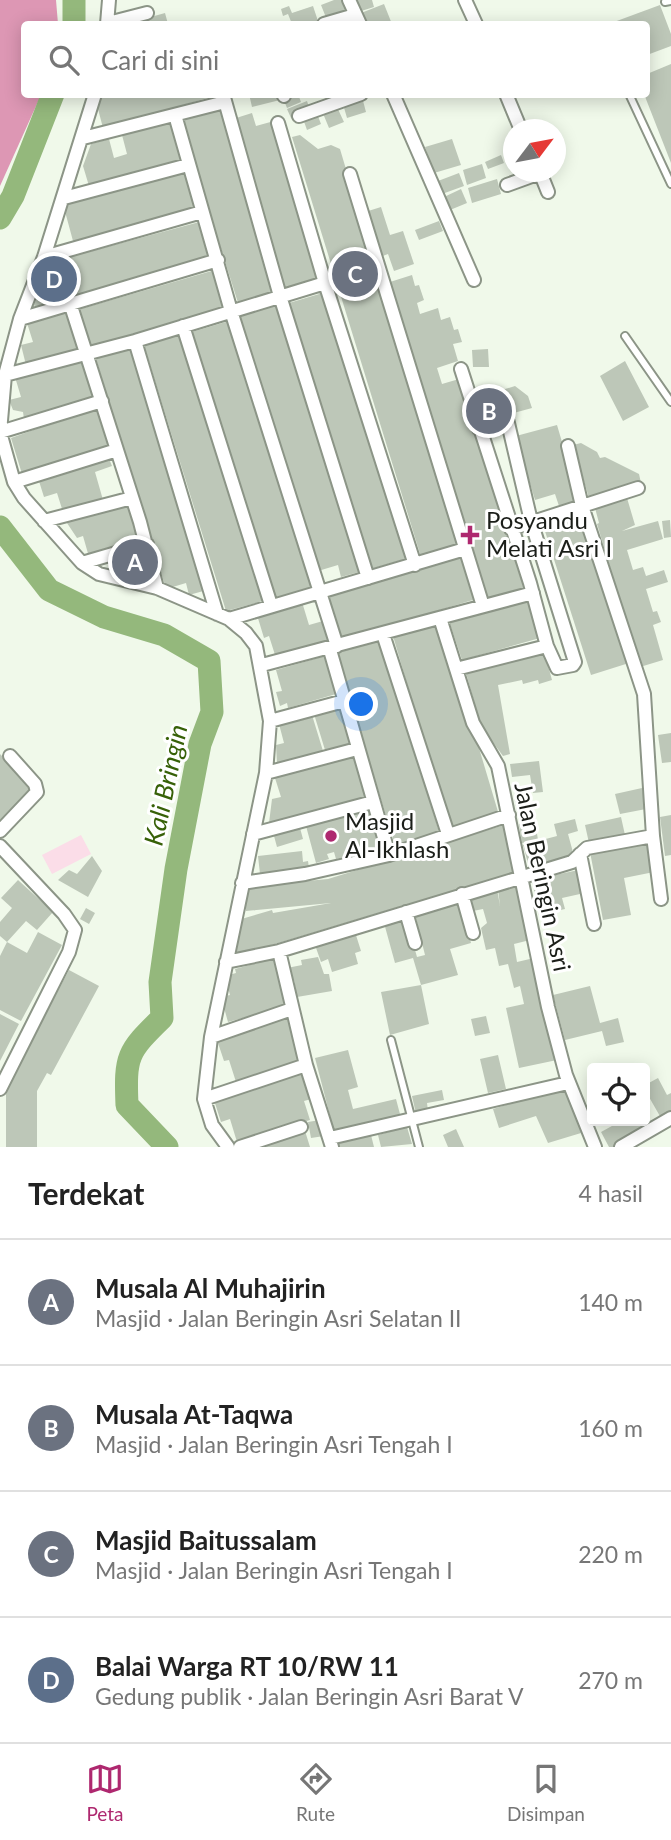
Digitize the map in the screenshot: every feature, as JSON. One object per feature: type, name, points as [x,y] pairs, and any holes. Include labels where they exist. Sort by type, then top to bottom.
[{"type":"street","points":[[107,21],[109,0]]},
{"type":"street","points":[[349,0],[358,20]]},
{"type":"street","points":[[465,0],[475,21]]},
{"type":"street","points":[[118,21],[147,13]]},
{"type":"street","points":[[94,98],[64,198],[20,319],[5,375],[0,432],[14,482],[24,498],[82,563],[99,575],[157,588],[223,617],[252,640],[262,665],[270,721],[266,773],[211,1037],[204,1099],[212,1125],[228,1147]]},
{"type":"street","points":[[83,138],[175,115],[224,98],[280,296],[368,578]]},
{"type":"street","points":[[299,116],[350,98]]},
{"type":"street","points":[[395,98],[474,279]]},
{"type":"street","points":[[508,98],[516,119]]},
{"type":"street","points":[[175,115],[231,311],[319,592],[344,701],[389,855]]},
{"type":"street","points":[[278,123],[325,283],[415,565]]},
{"type":"street","points":[[64,198],[188,165]]},
{"type":"street","points":[[350,173],[483,606]]},
{"type":"street","points":[[507,185],[515,182]]},
{"type":"street","points":[[544,182],[548,192]]},
{"type":"street","points":[[44,257],[202,212]]},
{"type":"street","points":[[20,319],[71,306],[218,260]]},
{"type":"street","points":[[5,375],[135,341],[325,283]]},
{"type":"street","points":[[71,306],[132,498],[157,588]]},
{"type":"street","points":[[183,326],[271,605]]},
{"type":"street","points":[[135,341],[223,617]]},
{"type":"street","points":[[461,369],[479,429],[510,528],[532,588],[554,666],[562,668],[574,664],[531,521],[508,423],[503,420],[479,429]]},
{"type":"street","points":[[0,432],[102,401]]},
{"type":"street","points":[[568,446],[582,506],[645,694],[653,836],[661,899]]},
{"type":"street","points":[[14,482],[117,450]]},
{"type":"street","points":[[510,528],[638,488]]},
{"type":"street","points":[[44,521],[132,498]]},
{"type":"street","points":[[82,563],[146,544]]},
{"type":"street","points":[[223,617],[465,549]]},
{"type":"street","points":[[262,665],[483,606],[532,588],[548,577]]},
{"type":"street","name":"Jalan Beringin Asri","points":[[440,618],[473,723],[498,766],[548,1007],[568,1083],[595,1147]]},
{"type":"street","points":[[383,634],[447,834]]},
{"type":"street","points":[[456,669],[547,646]]},
{"type":"street","points":[[270,721],[344,701]]},
{"type":"street","points":[[266,773],[357,749]]},
{"type":"street","points":[[0,831],[37,792],[35,784],[10,756]]},
{"type":"street","points":[[253,834],[373,802]]},
{"type":"street","points":[[242,883],[305,874],[389,855],[509,815]]},
{"type":"street","points":[[226,962],[279,951],[572,862],[587,848],[653,836]]},
{"type":"street","points":[[0,846],[64,914],[75,930],[69,952],[0,1089]]},
{"type":"street","points":[[580,854],[594,924]]},
{"type":"street","points":[[462,894],[473,933]]},
{"type":"street","points":[[406,912],[415,943]]},
{"type":"street","points":[[279,951],[306,1065],[331,1142],[410,1120],[568,1083]]},
{"type":"street","points":[[211,1037],[292,1009]]},
{"type":"street","points":[[204,1099],[306,1065]]},
{"type":"street","points":[[621,1147],[671,1118]]},
{"type":"street","points":[[240,1147],[301,1127]]},
{"type":"lane","points":[[631,98],[671,184]]},
{"type":"lane","points":[[625,336],[671,402]]},
{"type":"lane","points":[[391,1040],[419,1147]]},
{"type":"shaded area","points":[[0,0],[56,0],[58,21],[21,21],[21,98],[40,98],[0,186]]},
{"type":"shaded area","points":[[81,835],[91,854],[52,874],[42,855]]},
{"type":"building","points":[[334,0],[344,0],[349,11],[327,20],[321,5]]},
{"type":"building","points":[[354,0],[372,0],[374,7],[358,12]]},
{"type":"building","points":[[384,4],[391,21],[364,21],[361,13]]},
{"type":"building","points":[[660,5],[671,34],[671,46],[650,54],[650,21],[617,21]]},
{"type":"building","points":[[289,6],[292,13],[313,6],[318,21],[291,21],[288,14],[283,16],[281,9]]},
{"type":"building","points":[[165,13],[167,21],[137,21]]},
{"type":"building","points":[[671,64],[671,163],[646,98],[650,98],[650,73]]},
{"type":"building","points":[[100,98],[208,98],[103,128],[98,109]]},
{"type":"building","points":[[250,98],[280,98],[280,100],[252,107]]},
{"type":"building","points":[[283,98],[300,98],[301,102],[287,108]]},
{"type":"building","points":[[362,98],[366,112],[347,118],[343,104]]},
{"type":"building","points":[[307,101],[310,110],[291,118],[287,109]]},
{"type":"building","points":[[336,105],[344,122],[329,128],[322,111]]},
{"type":"building","points":[[220,106],[275,295],[239,306],[180,118]]},
{"type":"building","points":[[316,111],[321,124],[307,130],[302,116]]},
{"type":"building","points":[[252,113],[256,126],[274,121],[323,281],[286,292],[233,119]]},
{"type":"building","points":[[172,121],[183,159],[89,186],[83,166],[91,144],[109,139],[114,158],[127,154],[122,135]]},
{"type":"building","points":[[300,135],[318,149],[331,145],[340,149],[458,546],[421,557],[292,137]]},
{"type":"building","points":[[452,139],[461,165],[434,173],[425,147]]},
{"type":"building","points":[[501,155],[503,160],[503,163],[488,169],[485,162]]},
{"type":"building","points":[[482,164],[486,178],[467,185],[463,170]]},
{"type":"building","points":[[188,170],[198,207],[73,241],[63,204]]},
{"type":"building","points":[[459,173],[464,186],[442,194],[438,181]]},
{"type":"building","points":[[497,179],[501,194],[472,203],[468,188]]},
{"type":"building","points":[[461,189],[467,203],[450,210],[444,197]]},
{"type":"building","points":[[381,207],[390,235],[403,231],[414,264],[394,271],[388,254],[380,257],[365,212]]},
{"type":"building","points":[[203,221],[214,258],[76,295],[66,258]]},
{"type":"building","points":[[439,221],[443,231],[419,240],[415,230]]},
{"type":"building","points":[[215,270],[226,307],[88,347],[77,310]]},
{"type":"building","points":[[59,272],[68,304],[36,313],[34,304],[40,292],[48,290],[45,283],[50,275]]},
{"type":"building","points":[[412,275],[424,300],[417,303],[420,314],[438,308],[441,320],[450,317],[454,330],[458,329],[462,342],[453,344],[458,361],[437,368],[442,384],[459,379],[524,589],[486,598],[390,282]]},
{"type":"building","points":[[326,292],[408,558],[371,569],[289,303]]},
{"type":"building","points":[[277,305],[359,572],[341,577],[338,565],[318,571],[240,316]]},
{"type":"building","points":[[68,312],[79,350],[26,365],[21,345],[33,342],[27,323]]},
{"type":"building","points":[[229,321],[311,587],[274,598],[192,332]]},
{"type":"building","points":[[181,334],[263,601],[226,611],[143,342]]},
{"type":"building","points":[[132,348],[207,590],[189,595],[186,583],[166,589],[96,359]]},
{"type":"building","points":[[488,349],[489,367],[473,367],[472,350]]},
{"type":"building","points":[[84,356],[96,397],[24,419],[23,412],[13,410],[9,400],[21,397],[15,377]]},
{"type":"building","points":[[625,361],[649,407],[623,421],[600,376]]},
{"type":"building","points":[[515,386],[528,396],[532,408],[510,414],[502,390]]},
{"type":"building","points":[[495,398],[501,418],[483,423],[477,403]]},
{"type":"building","points":[[98,407],[111,445],[22,474],[11,438]]},
{"type":"building","points":[[557,425],[580,503],[560,509],[555,494],[535,500],[516,436]]},
{"type":"building","points":[[581,443],[597,452],[600,458],[605,457],[639,474],[641,483],[589,498],[573,445]]},
{"type":"building","points":[[108,456],[112,466],[95,472],[103,500],[63,512],[57,493],[44,497],[38,478]]},
{"type":"building","points":[[627,498],[635,525],[622,531],[658,521],[663,539],[627,550],[633,570],[643,567],[646,576],[664,570],[668,582],[646,589],[653,612],[657,611],[661,622],[653,625],[663,660],[640,667],[597,524],[599,523],[595,508]]},
{"type":"building","points":[[128,502],[140,542],[89,557],[83,536],[77,538],[65,520]]},
{"type":"building","points":[[581,513],[629,663],[591,675],[543,525]]},
{"type":"building","points":[[670,520],[671,537],[664,538],[662,521]]},
{"type":"building","points":[[145,551],[150,577],[126,573],[122,555]]},
{"type":"building","points":[[462,555],[476,599],[341,640],[327,596]]},
{"type":"building","points":[[529,598],[540,638],[462,660],[449,621]]},
{"type":"building","points":[[302,602],[309,625],[323,621],[329,642],[276,658],[269,636],[264,638],[257,615]]},
{"type":"building","points":[[437,623],[468,729],[473,728],[499,815],[450,830],[393,636]]},
{"type":"building","points":[[381,641],[440,835],[396,848],[336,653]]},
{"type":"building","points":[[544,651],[552,680],[539,684],[538,680],[523,684],[522,680],[498,685],[510,754],[503,756],[481,726],[466,673]]},
{"type":"building","points":[[325,656],[336,694],[288,708],[287,703],[280,706],[276,692],[282,691],[276,670]]},
{"type":"building","points":[[340,706],[351,743],[325,750],[314,714]]},
{"type":"building","points":[[312,715],[323,751],[277,764],[276,745],[284,743],[279,724]]},
{"type":"building","points":[[671,733],[671,762],[662,763],[658,735]]},
{"type":"building","points":[[0,754],[33,788],[2,822],[0,819]]},
{"type":"building","points":[[353,756],[365,797],[269,823],[272,799],[281,797],[275,778]]},
{"type":"building","points":[[539,761],[543,792],[533,793],[530,775],[512,777],[510,764]]},
{"type":"building","points":[[642,788],[646,809],[620,814],[615,794]]},
{"type":"building","points":[[531,794],[533,809],[517,811],[514,797]]},
{"type":"building","points":[[371,810],[382,853],[358,859],[355,847],[349,849],[351,855],[336,859],[334,852],[327,854],[329,859],[316,863],[306,826],[346,812],[347,816]]},
{"type":"building","points":[[671,815],[671,855],[665,856],[660,817]]},
{"type":"building","points":[[621,817],[625,835],[589,843],[585,825]]},
{"type":"building","points":[[575,819],[578,831],[568,834],[574,856],[529,867],[523,845],[557,836],[554,824]]},
{"type":"building","points":[[535,821],[538,840],[522,843],[519,824]]},
{"type":"building","points":[[504,825],[518,871],[238,955],[233,938],[238,920],[272,910],[273,913],[331,903],[246,911],[244,887],[328,879]]},
{"type":"building","points":[[300,828],[303,839],[277,847],[274,836]]},
{"type":"building","points":[[647,839],[654,872],[624,878],[631,915],[603,920],[590,852]]},
{"type":"building","points":[[302,851],[303,862],[308,861],[309,868],[260,874],[258,856]]},
{"type":"building","points":[[92,856],[102,871],[88,897],[58,880],[69,870],[77,874]]},
{"type":"building","points":[[583,869],[589,892],[562,898],[565,909],[539,915],[532,880]]},
{"type":"building","points":[[18,880],[53,912],[37,930],[26,921],[7,942],[0,936],[0,922],[12,908],[1,898]]},
{"type":"building","points":[[518,885],[530,940],[514,944],[517,962],[534,958],[557,1060],[519,1068],[506,1008],[524,1004],[520,986],[514,988],[508,964],[499,966],[495,948],[486,950],[481,928],[487,923],[483,909],[473,911],[470,895],[497,889],[500,906],[498,889]]},
{"type":"building","points":[[461,904],[471,943],[450,949],[458,975],[421,985],[413,958],[395,963],[384,923],[406,918],[417,957],[425,955],[415,915]]},
{"type":"building","points":[[86,908],[95,913],[89,924],[80,919]]},
{"type":"building","points":[[38,932],[62,945],[21,1021],[0,1010],[0,956],[7,942],[27,953]]},
{"type":"building","points":[[355,932],[361,951],[355,953],[358,964],[332,972],[328,959],[321,962],[315,945]]},
{"type":"building","points":[[318,957],[324,974],[329,974],[332,991],[297,997],[294,980],[289,980],[287,968],[302,965],[301,960]]},
{"type":"building","points":[[276,958],[287,1006],[228,1022],[221,997],[230,995],[225,976],[236,973],[235,969]]},
{"type":"building","points":[[69,970],[99,986],[51,1075],[47,1073],[37,1091],[37,1147],[6,1147],[6,1088]]},
{"type":"building","points":[[421,985],[429,1024],[390,1035],[381,992]]},
{"type":"building","points":[[590,986],[600,1023],[618,1018],[624,1042],[606,1046],[602,1031],[565,1040],[553,995]]},
{"type":"building","points":[[0,1014],[19,1024],[0,1061]]},
{"type":"building","points":[[486,1016],[490,1033],[475,1036],[471,1019]]},
{"type":"building","points":[[287,1018],[301,1061],[236,1082],[229,1060],[224,1061],[217,1040]]},
{"type":"building","points":[[348,1050],[358,1087],[348,1090],[353,1109],[396,1099],[401,1118],[335,1135],[315,1058]]},
{"type":"building","points":[[498,1055],[506,1089],[488,1093],[480,1059]]},
{"type":"building","points":[[307,1072],[315,1098],[304,1101],[310,1120],[237,1142],[230,1119],[221,1122],[214,1100]]},
{"type":"building","points":[[658,1078],[667,1095],[671,1093],[671,1112],[661,1118],[650,1099],[650,1082]]},
{"type":"building","points":[[567,1086],[581,1133],[548,1143],[536,1116],[499,1128],[493,1109]]},
{"type":"building","points":[[442,1090],[444,1100],[427,1103],[428,1111],[416,1114],[412,1096]]},
{"type":"building","points":[[320,1120],[324,1136],[311,1138],[308,1122]]},
{"type":"building","points":[[612,1126],[644,1126],[646,1131],[617,1147],[609,1147],[601,1132]]},
{"type":"building","points":[[407,1127],[412,1144],[381,1147],[378,1135]]},
{"type":"building","points":[[456,1129],[464,1147],[448,1147],[443,1135]]},
{"type":"building","points":[[305,1131],[310,1147],[256,1147],[256,1146]]},
{"type":"building","points":[[371,1135],[374,1147],[338,1147],[337,1144]]},
{"type":"waterway","name":"Kali Bringin","points":[[74,0],[74,21]]},
{"type":"waterway","name":"Kali Bringin","points":[[0,218],[13,196],[51,98]]},
{"type":"waterway","name":"Kali Bringin","points":[[0,527],[49,590],[104,617],[164,635],[209,661],[212,712],[200,744],[176,869],[160,982],[162,1018],[135,1048],[127,1076],[127,1105],[167,1147]]},
{"type":"place","name":"Masjid Baitussalam","points":[[355,274]]},
{"type":"place","name":"Balai Warga RT 10/RW 11","points":[[54,279]]},
{"type":"place","name":"Musala At-Taqwa","points":[[489,411]]},
{"type":"place","name":"Posyandu Melati Asri I","points":[[470,535]]},
{"type":"place","name":"Musala Al Muhajirin","points":[[135,562]]},
{"type":"place","name":"Masjid Al-Ikhlash","points":[[331,836]]}]
